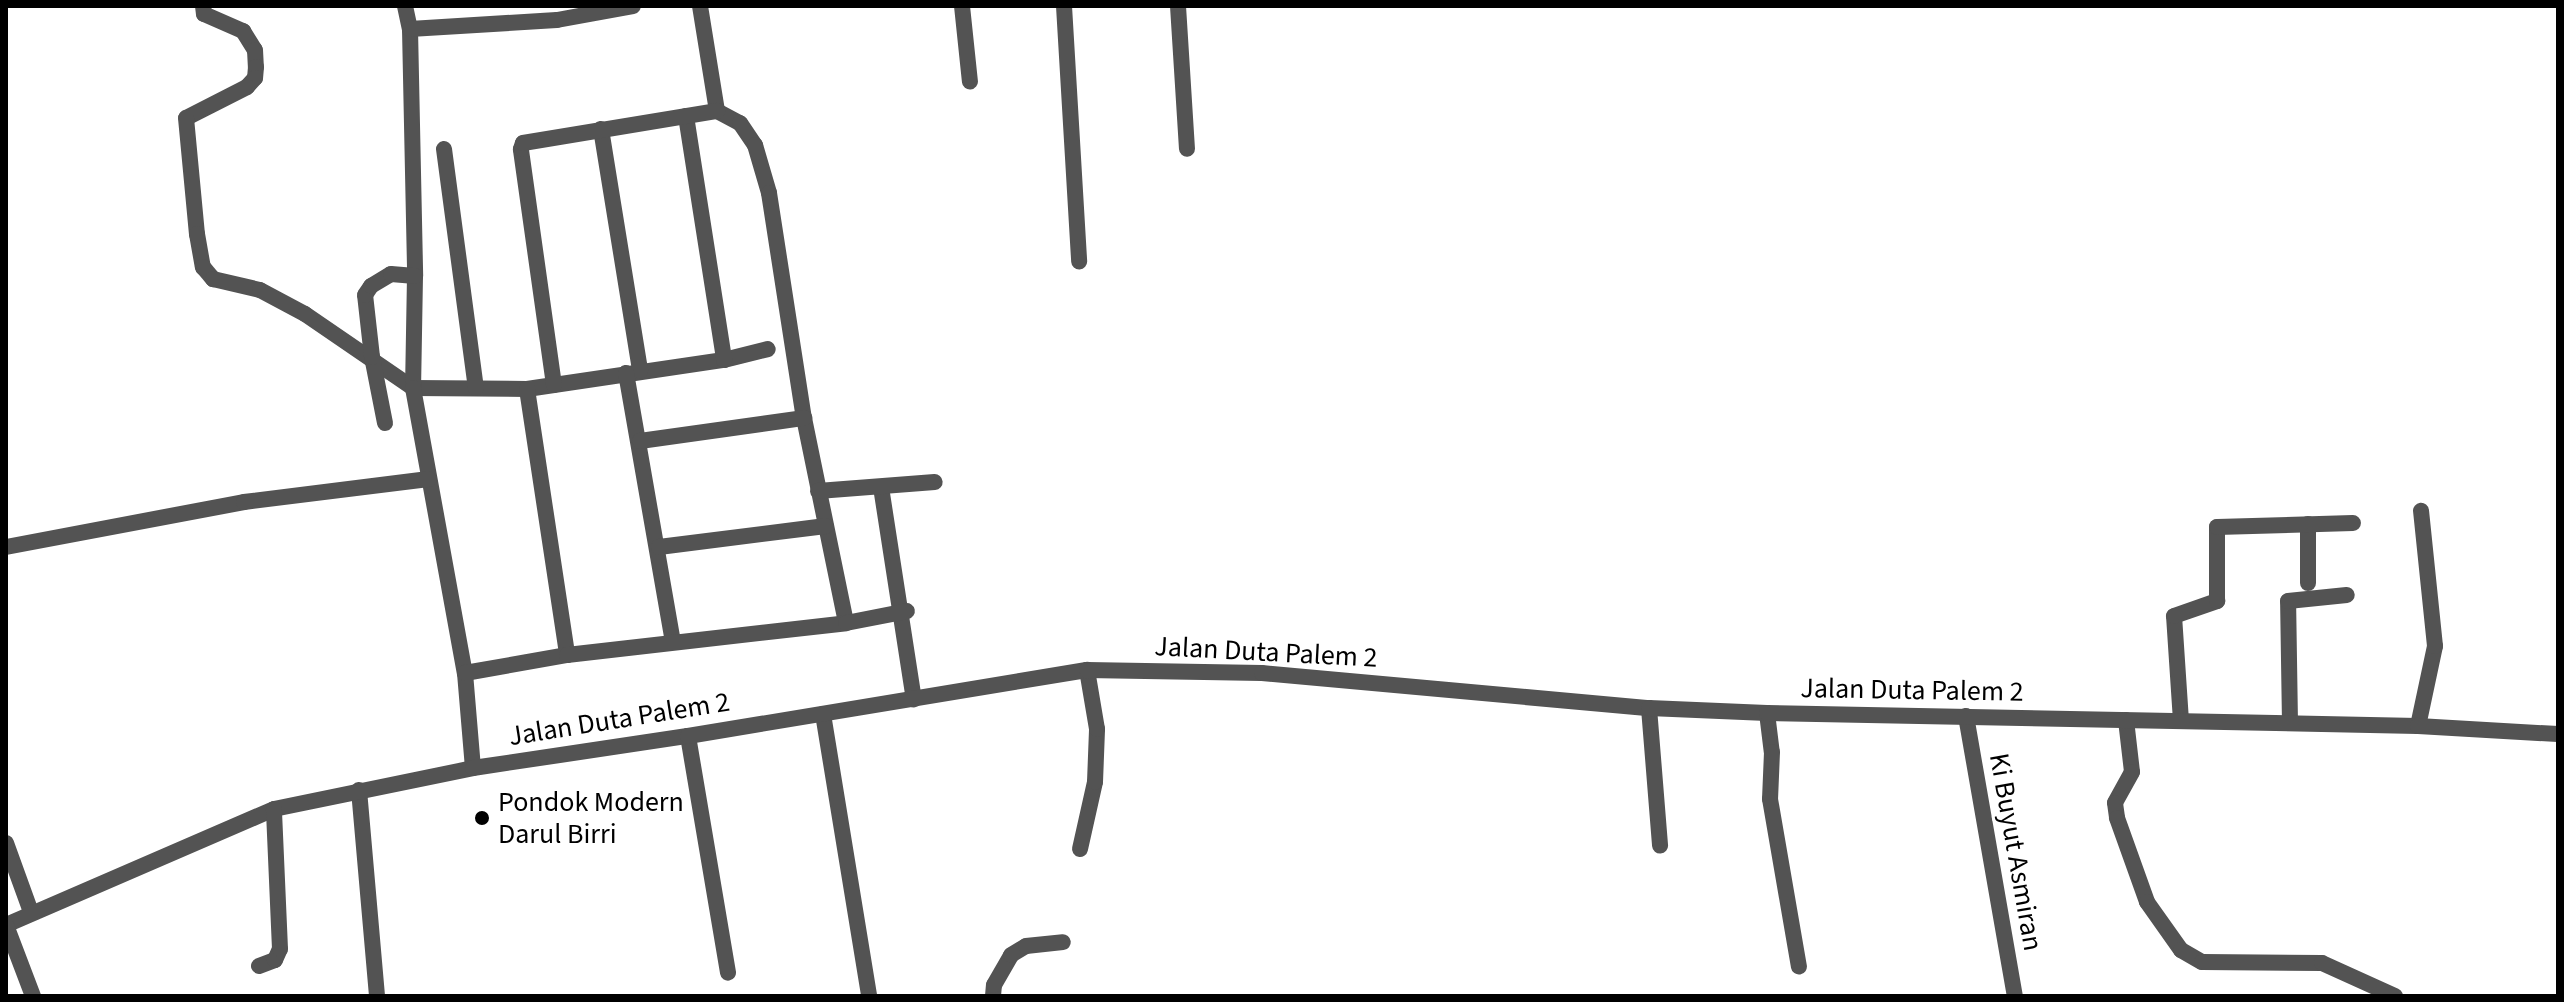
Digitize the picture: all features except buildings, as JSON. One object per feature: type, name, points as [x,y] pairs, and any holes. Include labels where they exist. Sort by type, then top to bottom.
[{"type":"street","points":[[203,6],[204,14],[243,31],[255,50],[256,67],[255,78],[247,87],[186,118],[203,267],[213,279],[260,290],[372,357],[413,388],[527,389],[724,360],[768,349]]},
{"type":"street","points":[[405,6],[410,29],[415,276],[413,388],[465,673],[473,768]]},
{"type":"street","points":[[410,29],[557,20],[633,6]]},
{"type":"street","points":[[700,6],[717,111]]},
{"type":"street","points":[[962,6],[970,82]]},
{"type":"street","points":[[1064,6],[1079,262]]},
{"type":"street","points":[[1178,6],[1187,149]]},
{"type":"street","points":[[554,385],[521,149],[523,143],[717,111],[740,123],[763,166],[804,418],[846,623]]},
{"type":"street","points":[[686,116],[724,360]]},
{"type":"street","points":[[601,129],[640,441],[673,642]]},
{"type":"street","points":[[444,149],[476,388]]},
{"type":"street","points":[[385,423],[372,357],[367,290],[391,274],[415,276]]},
{"type":"street","points":[[527,389],[567,655]]},
{"type":"street","points":[[640,441],[804,418]]},
{"type":"street","points":[[6,547],[244,502],[429,479]]},
{"type":"street","points":[[818,491],[935,482]]},
{"type":"street","points":[[881,487],[904,611],[914,699]]},
{"type":"street","points":[[2418,726],[2435,646],[2421,511]]},
{"type":"street","points":[[2181,721],[2174,616],[2217,601],[2217,527],[2353,523]]},
{"type":"street","points":[[2308,524],[2308,583]]},
{"type":"street","points":[[659,547],[826,526]]},
{"type":"street","points":[[2290,723],[2288,601],[2347,595]]},
{"type":"street","points":[[465,673],[567,655],[846,623],[904,611]]},
{"type":"street","points":[[1080,849],[1096,769],[1097,729],[1087,670]]},
{"type":"street","name":"Jalan Duta Palem 2","points":[[6,925],[274,809],[473,768],[1087,670],[1262,673],[1649,708],[2418,726],[2558,734]]},
{"type":"street","points":[[1649,708],[1660,846]]},
{"type":"street","points":[[1767,713],[1772,752],[1770,799],[1799,967]]},
{"type":"street","points":[[823,714],[869,996]]},
{"type":"street","name":"Ki Buyut Asmiran","points":[[1966,716],[2015,996]]},
{"type":"street","points":[[2126,720],[2132,772],[2115,803],[2117,818],[2147,902],[2181,950],[2202,962],[2322,963],[2395,996]]},
{"type":"street","points":[[688,736],[728,973]]},
{"type":"street","points":[[359,790],[377,996]]},
{"type":"street","points":[[259,966],[275,960],[280,949],[274,809]]},
{"type":"street","points":[[6,843],[31,912]]},
{"type":"street","points":[[6,925],[33,996]]},
{"type":"street","points":[[993,996],[994,985],[1011,955],[1026,946],[1063,942]]},
{"type":"place","name":"Pondok Modern Darul Birri","points":[[482,818]]}]
